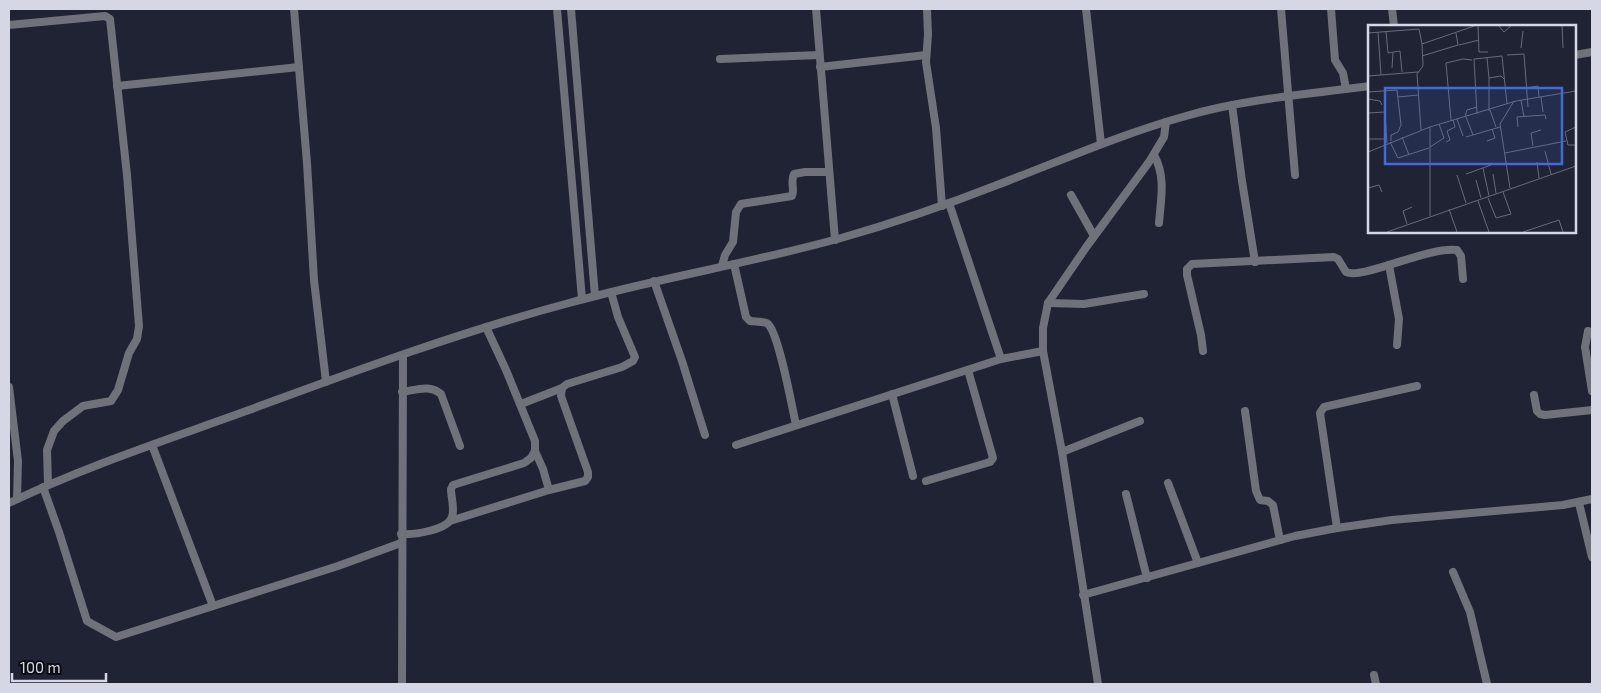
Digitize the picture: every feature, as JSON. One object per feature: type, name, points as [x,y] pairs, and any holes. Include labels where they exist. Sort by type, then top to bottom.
[{"type":"street","points":[[294,9],[307,163],[314,280],[326,382]]},
{"type":"street","points":[[557,9],[582,299]]},
{"type":"street","points":[[571,9],[595,296]]},
{"type":"street","points":[[816,9],[835,240]]},
{"type":"street","points":[[927,9],[927,71],[945,204],[1001,359]]},
{"type":"street","points":[[1086,9],[1101,144]]},
{"type":"street","points":[[1280,9],[1295,175]]},
{"type":"street","points":[[1332,9],[1335,60],[1343,72],[1346,90]]},
{"type":"street","points":[[1392,9],[1394,25]]},
{"type":"street","points":[[9,25],[104,16],[108,16],[111,25],[138,300],[138,339],[129,353],[115,397],[110,401],[83,406],[63,421],[54,431],[47,450],[46,486],[86,617],[90,623],[105,629],[116,637],[338,566],[401,543]]},
{"type":"street","points":[[1576,55],[1592,52]]},
{"type":"street","points":[[720,59],[819,55]]},
{"type":"street","points":[[820,67],[926,55]]},
{"type":"street","points":[[117,86],[299,67]]},
{"type":"street","points":[[9,503],[46,486],[152,445],[486,327],[582,299],[835,240],[887,225],[1125,135],[1166,122],[1232,106],[1368,86]]},
{"type":"street","points":[[1232,106],[1254,262]]},
{"type":"street","points":[[1098,684],[1062,452],[1043,351],[1042,328],[1048,303],[1060,282],[1154,154],[1164,137],[1166,122]]},
{"type":"street","points":[[1154,154],[1160,166],[1162,176],[1160,223]]},
{"type":"street","points":[[722,266],[725,255],[733,242],[736,212],[740,204],[792,196],[792,177],[794,174],[830,172]]},
{"type":"street","points":[[1071,195],[1094,236]]},
{"type":"street","points":[[1203,351],[1200,329],[1189,287],[1187,269],[1192,264],[1334,258],[1338,259],[1349,274],[1371,270],[1432,251],[1457,250],[1461,256],[1463,278]]},
{"type":"street","points":[[734,264],[746,317],[750,321],[766,322],[770,326],[776,340],[796,425]]},
{"type":"street","points":[[1389,265],[1399,319],[1397,345]]},
{"type":"street","points":[[654,281],[705,435]]},
{"type":"street","points":[[521,404],[562,388],[567,384],[622,367],[634,361],[635,357],[618,317],[610,292]]},
{"type":"street","points":[[1048,303],[1084,304],[1144,294]]},
{"type":"street","points":[[486,327],[521,404],[535,441],[536,451],[549,490]]},
{"type":"street","points":[[1588,331],[1585,347],[1592,391]]},
{"type":"street","points":[[736,445],[1001,359],[1043,351]]},
{"type":"street","points":[[402,684],[403,355]]},
{"type":"street","points":[[926,481],[990,462],[993,458],[968,370]]},
{"type":"street","points":[[1337,528],[1320,413],[1324,407],[1417,386]]},
{"type":"street","points":[[9,387],[18,460],[17,499]]},
{"type":"street","points":[[402,392],[428,388],[435,389],[441,394],[460,446]]},
{"type":"street","points":[[401,534],[411,535],[422,532],[450,521],[549,490],[585,481],[588,477],[588,472],[561,396],[562,388]]},
{"type":"street","points":[[892,394],[913,476]]},
{"type":"street","points":[[1534,394],[1537,411],[1540,414],[1592,410]]},
{"type":"street","points":[[1245,411],[1256,491],[1260,500],[1268,501],[1272,505],[1280,540]]},
{"type":"street","points":[[1062,452],[1140,422]]},
{"type":"street","points":[[152,445],[213,606]]},
{"type":"street","points":[[450,521],[453,515],[451,489],[453,485],[524,463],[536,451]]},
{"type":"street","points":[[9,462],[18,460]]},
{"type":"street","points":[[1168,483],[1198,563]]},
{"type":"street","points":[[1126,494],[1147,578]]},
{"type":"street","points":[[1083,595],[1280,540],[1337,528],[1392,520],[1578,503],[1592,499]]},
{"type":"street","points":[[1578,503],[1592,557]]},
{"type":"street","points":[[1453,572],[1470,612],[1487,684]]},
{"type":"street","points":[[1374,675],[1376,684]]}]
